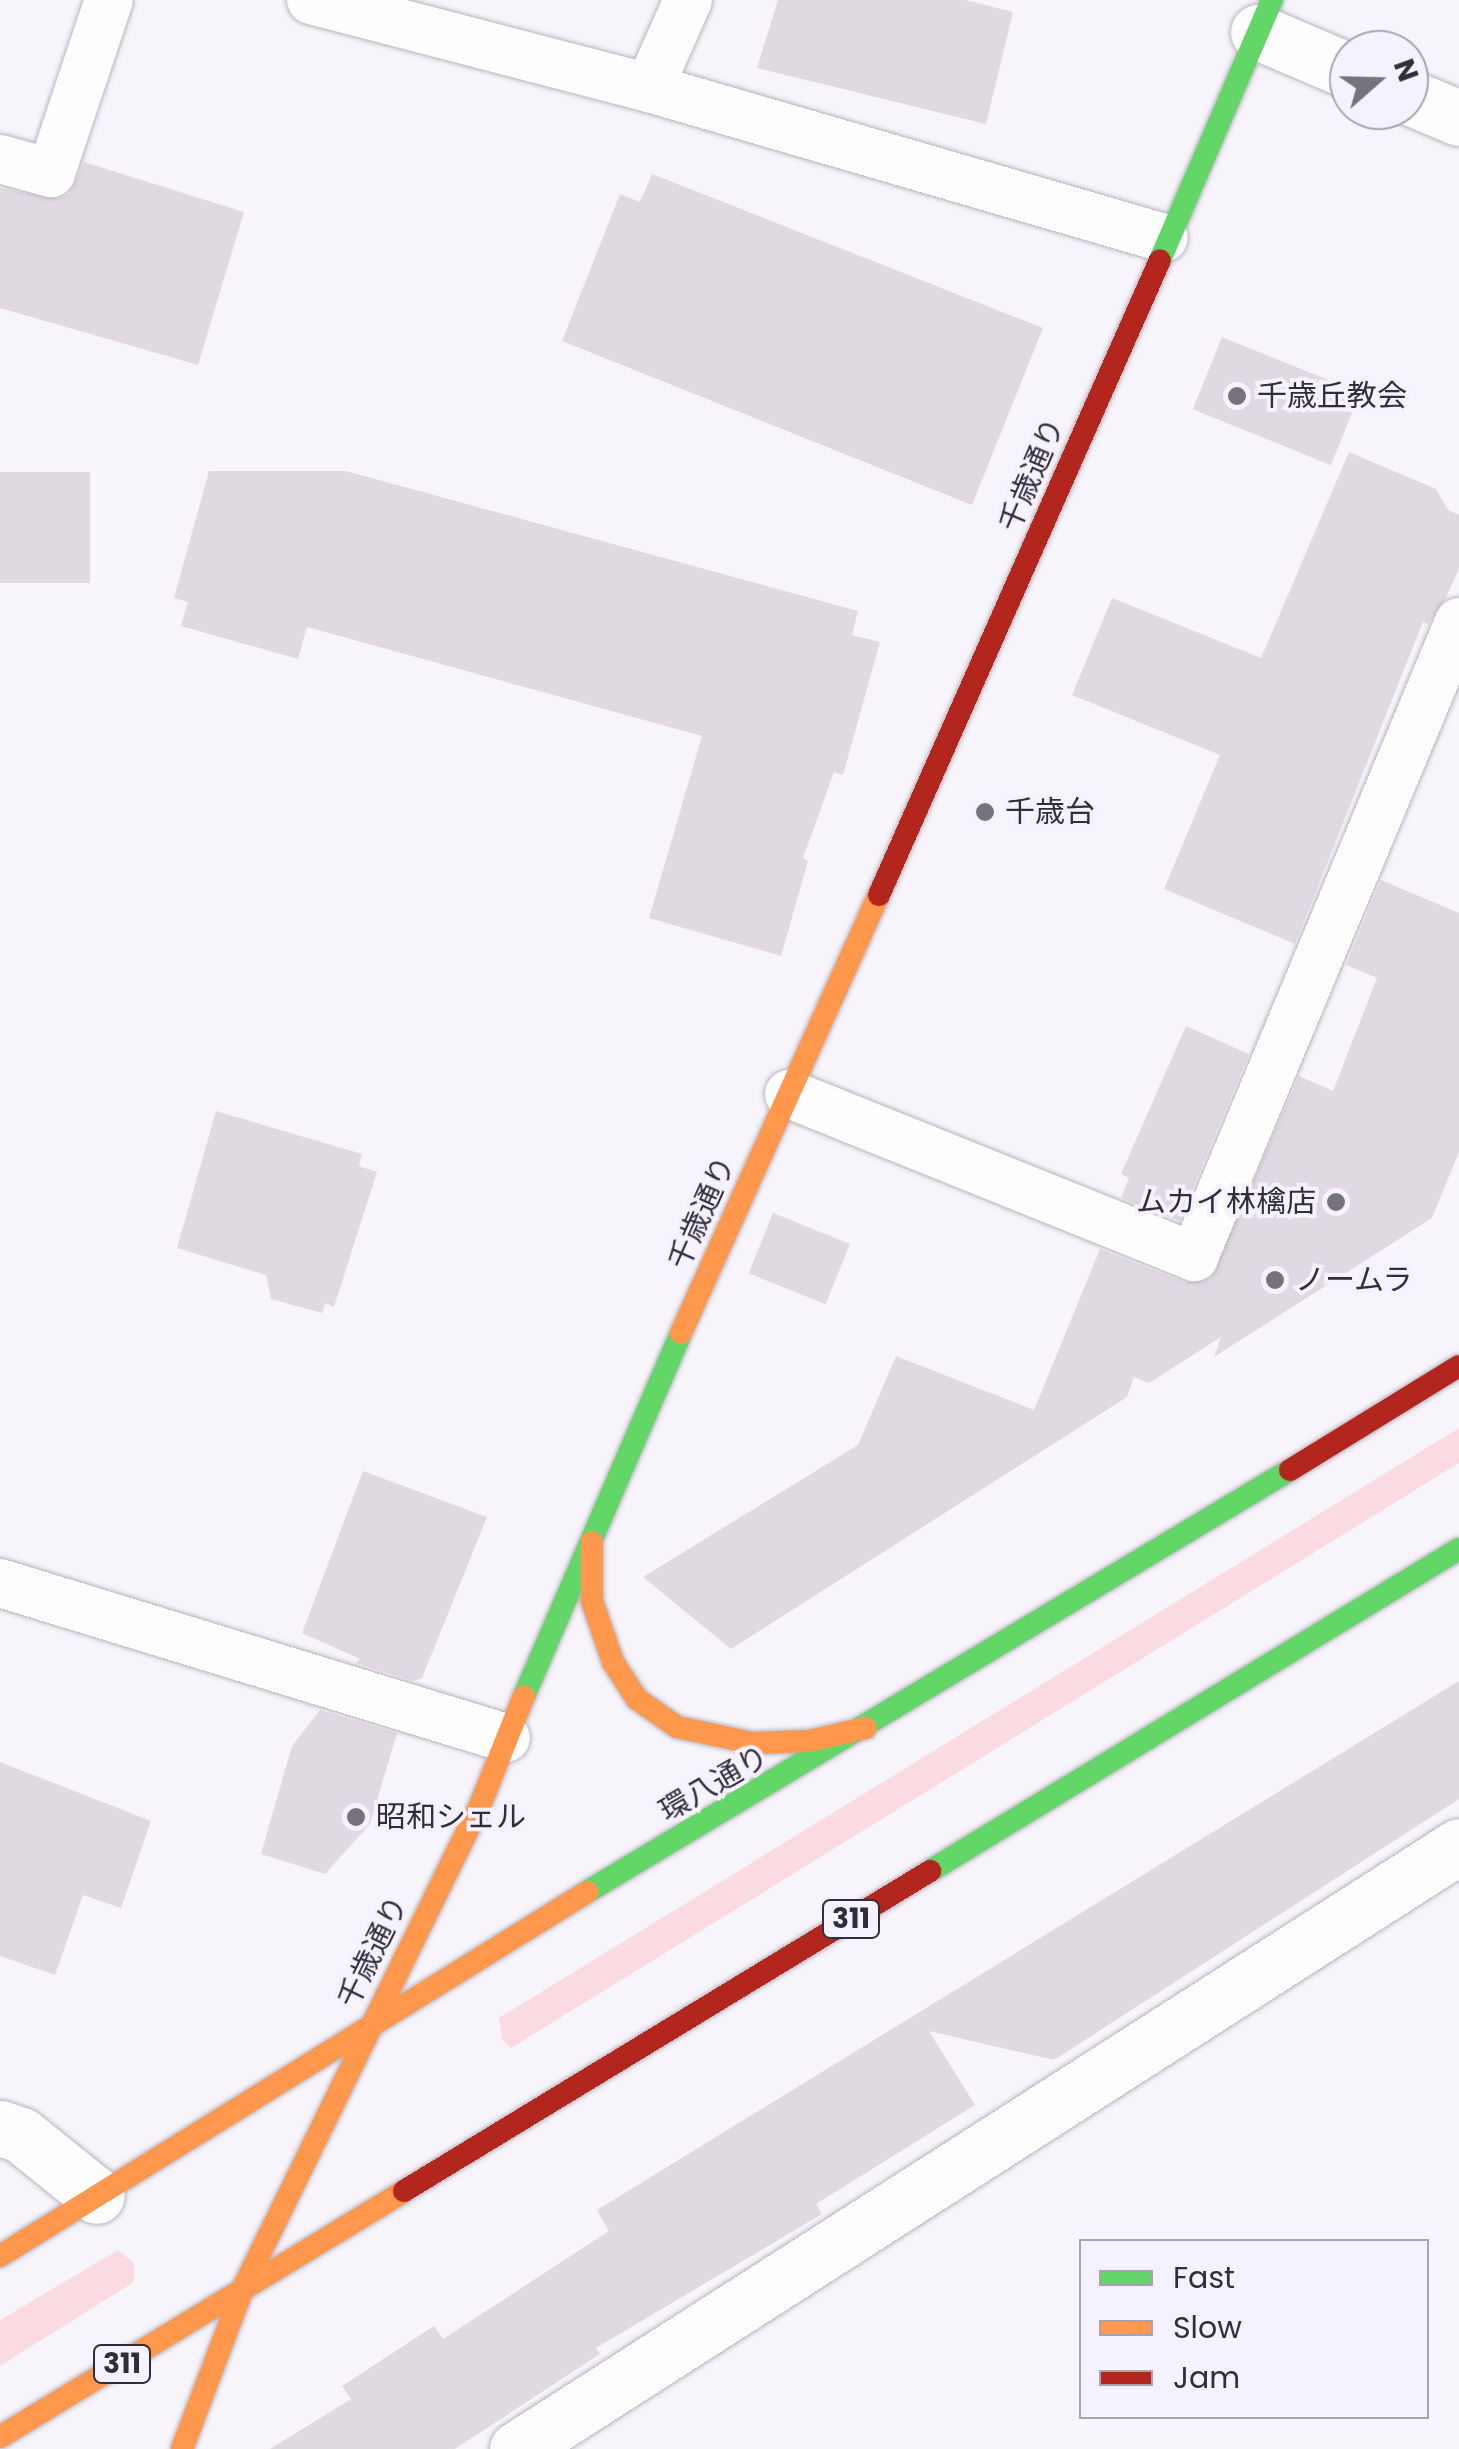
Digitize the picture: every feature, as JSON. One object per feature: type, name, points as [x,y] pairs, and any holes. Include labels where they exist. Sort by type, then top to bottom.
[{"type":"main road","name":"千歳通り","points":[[182,2449],[243,2288],[481,1803],[592,1528],[1002,623],[1164,238],[1265,16]]},
{"type":"main road","name":"環八通り","points":[[0,2256],[367,2031],[532,1924],[874,1726],[1459,1366]]},
{"type":"main road","points":[[592,1528],[592,1602],[613,1662],[637,1699],[677,1727],[752,1743],[810,1741],[874,1726]]},
{"type":"main road","name":"311","points":[[0,2437],[1459,1549]]},
{"type":"street","points":[[1265,16],[1329,58]]},
{"type":"street","points":[[1429,105],[1459,118]]},
{"type":"street","points":[[517,2449],[1459,1846]]},
{"type":"street","points":[[0,2128],[21,2136],[98,2196]]},
{"type":"lane","points":[[0,159],[51,172],[109,0]]},
{"type":"lane","points":[[311,0],[649,88],[1164,238]]},
{"type":"lane","points":[[649,88],[688,0]]},
{"type":"lane","points":[[789,1094],[1194,1257],[1459,622]]},
{"type":"lane","points":[[0,1583],[506,1738]]},
{"type":"shaded area","points":[[1459,1428],[1459,1463],[511,2048],[502,2040],[499,2018]]},
{"type":"shaded area","points":[[118,2250],[134,2263],[134,2282],[0,2366],[0,2320]]},
{"type":"building","points":[[778,0],[966,0],[1013,12],[986,124],[757,68]]},
{"type":"building","points":[[84,162],[244,212],[198,365],[0,308],[0,188],[58,199],[70,193]]},
{"type":"building","points":[[652,174],[1043,328],[972,505],[562,341],[620,194],[640,202]]},
{"type":"building","points":[[1222,337],[1360,393],[1331,465],[1193,409]]},
{"type":"building","points":[[1349,452],[1436,489],[1448,510],[1459,515],[1459,568],[1446,598],[1428,624],[1423,622],[1295,944],[1164,889],[1220,755],[1072,695],[1112,598],[1261,658]]},
{"type":"building","points":[[209,471],[346,471],[858,611],[852,635],[880,642],[843,775],[834,772],[803,858],[808,861],[781,956],[649,918],[702,736],[307,627],[298,659],[181,626],[188,602],[174,598]]},
{"type":"building","points":[[0,472],[90,472],[90,583],[0,583]]},
{"type":"building","points":[[1381,880],[1459,913],[1459,1152],[1432,1218],[1214,1357],[1221,1337],[1149,1383],[1134,1377],[1127,1397],[731,1649],[643,1577],[858,1445],[896,1356],[1034,1410],[1100,1249],[1184,1282],[1211,1278],[1299,1076],[1333,1091],[1377,978],[1346,965]]},
{"type":"building","points":[[1186,1026],[1249,1054],[1179,1221],[1121,1198],[1129,1178],[1121,1174]]},
{"type":"building","points":[[216,1111],[362,1154],[359,1166],[377,1172],[334,1307],[325,1303],[322,1313],[271,1299],[266,1275],[177,1248]]},
{"type":"building","points":[[773,1213],[850,1244],[826,1304],[749,1273]]},
{"type":"building","points":[[363,1471],[487,1517],[422,1678],[413,1681],[356,1663],[360,1659],[302,1633]]},
{"type":"building","points":[[1459,1681],[1459,1799],[1054,2060],[929,2031],[975,2105],[816,2204],[822,2214],[596,2348],[600,2354],[455,2449],[270,2449],[351,2399],[342,2386],[434,2326],[443,2339],[609,2231],[597,2210]]},
{"type":"building","points":[[320,1710],[397,1733],[370,1824],[325,1874],[261,1854],[292,1746]]},
{"type":"building","points":[[0,1762],[151,1821],[121,1908],[83,1895],[55,1975],[0,1956]]},
{"type":"traffic: fast","points":[[1160,260],[1272,0]]},
{"type":"traffic: fast","points":[[524,1696],[681,1333]]},
{"type":"traffic: fast","points":[[587,1892],[1290,1470]]},
{"type":"traffic: fast","points":[[930,1871],[1459,1549]]},
{"type":"traffic: slow","points":[[681,1333],[879,895]]},
{"type":"traffic: slow","points":[[592,1542],[592,1601],[613,1662],[637,1699],[677,1727],[752,1743],[810,1741],[866,1728]]},
{"type":"traffic: slow","points":[[182,2449],[243,2288],[481,1803],[524,1696]]},
{"type":"traffic: slow","points":[[0,2256],[587,1892]]},
{"type":"traffic: slow","points":[[0,2437],[404,2191]]},
{"type":"traffic: jam","points":[[879,895],[1160,260]]},
{"type":"traffic: jam","points":[[1290,1470],[1459,1366]]},
{"type":"traffic: jam","points":[[404,2191],[930,1871]]},
{"type":"place","name":"千歳丘教会","points":[[1237,396]]},
{"type":"place","name":"千歳台","points":[[985,812]]},
{"type":"place","name":"ムカイ林檎店","points":[[1336,1202]]},
{"type":"place","name":"ノームラ","points":[[1275,1280]]},
{"type":"place","name":"昭和シェル","points":[[356,1817]]}]
